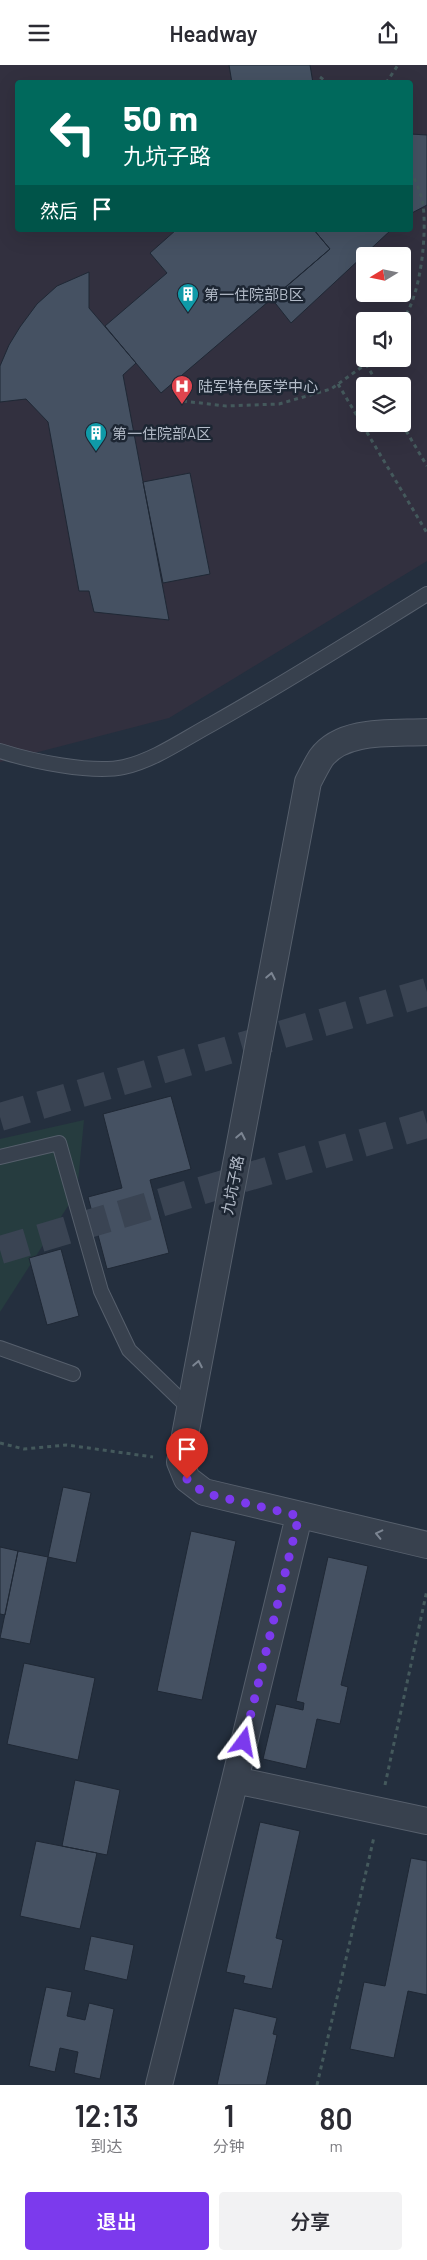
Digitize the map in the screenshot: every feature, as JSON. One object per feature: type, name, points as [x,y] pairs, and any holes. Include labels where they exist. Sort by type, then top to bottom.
[{"type":"street","name":"九坑子路","points":[[180,1462],[308,782],[322,757],[339,743],[362,735],[427,732]]},
{"type":"street","points":[[180,1462],[187,1479],[204,1493],[427,1545]]},
{"type":"street","points":[[158,2085],[299,1516]]},
{"type":"street","points":[[235,1780],[427,1821]]},
{"type":"lane","points":[[0,751],[14,756],[94,770],[123,767],[147,759],[279,686],[427,594]]},
{"type":"lane","points":[[0,1157],[59,1143],[101,1291],[129,1350],[190,1409]]},
{"type":"lane","points":[[0,1348],[72,1374]]},
{"type":"path","points":[[388,80],[398,65]]},
{"type":"path","points":[[320,77],[324,80]]},
{"type":"path","points":[[408,312],[424,261],[424,205],[413,175]]},
{"type":"path","points":[[183,401],[226,406],[279,405],[331,389],[362,367]]},
{"type":"path","points":[[338,384],[427,533]]},
{"type":"path","points":[[407,432],[427,466]]},
{"type":"path","points":[[0,1443],[24,1449],[67,1445],[180,1462]]},
{"type":"shaded area","name":"陆军特色医学中心","points":[[0,65],[427,65],[427,561],[169,718],[0,762]]},
{"type":"green space","points":[[84,1120],[77,1192],[0,1312],[0,1139]]},
{"type":"building","points":[[229,65],[310,65],[312,80],[232,80]]},
{"type":"building","points":[[413,134],[427,135],[427,205],[413,212]]},
{"type":"building","name":"第一住院部B区","points":[[174,232],[316,232],[330,249],[161,393],[105,326],[167,273],[150,253]]},
{"type":"building","points":[[316,232],[389,232],[373,247],[356,247],[356,263],[291,323],[272,299],[330,249]]},
{"type":"building","name":"第一住院部A区","points":[[89,272],[89,308],[136,363],[123,375],[169,620],[94,612],[89,591],[79,591],[48,422],[26,399],[0,402],[0,366],[9,345],[20,327],[37,304],[57,286]]},
{"type":"building","points":[[190,473],[210,574],[163,583],[143,482]]},
{"type":"building","points":[[171,1096],[191,1169],[150,1180],[169,1253],[107,1269],[88,1197],[122,1188],[103,1114]]},
{"type":"building","points":[[61,1249],[79,1316],[47,1325],[29,1258]]},
{"type":"building","points":[[63,1487],[91,1493],[76,1563],[48,1557]]},
{"type":"building","points":[[191,1531],[236,1541],[202,1700],[157,1691]]},
{"type":"building","points":[[0,1547],[18,1551],[5,1615],[0,1614]]},
{"type":"building","points":[[18,1551],[48,1557],[30,1644],[0,1638]]},
{"type":"building","points":[[328,1557],[368,1566],[341,1685],[348,1687],[340,1724],[317,1719],[306,1769],[263,1759],[276,1704],[303,1710],[304,1703],[296,1701]]},
{"type":"building","points":[[24,1663],[95,1678],[78,1760],[7,1744]]},
{"type":"building","points":[[75,1780],[120,1790],[107,1855],[62,1846]]},
{"type":"building","points":[[260,1822],[300,1831],[276,1938],[283,1940],[272,1989],[243,1983],[245,1976],[226,1972]]},
{"type":"building","points":[[36,1841],[97,1853],[80,1929],[20,1916]]},
{"type":"building","points":[[411,1858],[427,1861],[427,1995],[408,1991],[394,2058],[350,2049],[364,1982],[385,1986]]},
{"type":"building","points":[[91,1936],[134,1945],[127,1980],[84,1970]]},
{"type":"building","points":[[46,1987],[72,1992],[67,2016],[85,2020],[89,2003],[114,2009],[100,2079],[74,2073],[78,2052],[60,2048],[55,2072],[29,2066]]},
{"type":"building","points":[[234,2008],[277,2018],[273,2034],[277,2035],[266,2085],[217,2085]]},
{"type":"tunnel","points":[[0,1117],[427,992]]},
{"type":"tunnel","points":[[0,1250],[427,1124]]},
{"type":"place","name":"第一住院部B区","points":[[188,313]]},
{"type":"place","name":"陆军特色医学中心","points":[[182,405]]},
{"type":"place","name":"第一住院部A区","points":[[96,452]]},
{"type":"route","points":[[187,1479],[204,1493],[299,1516],[244,1742]]}]
